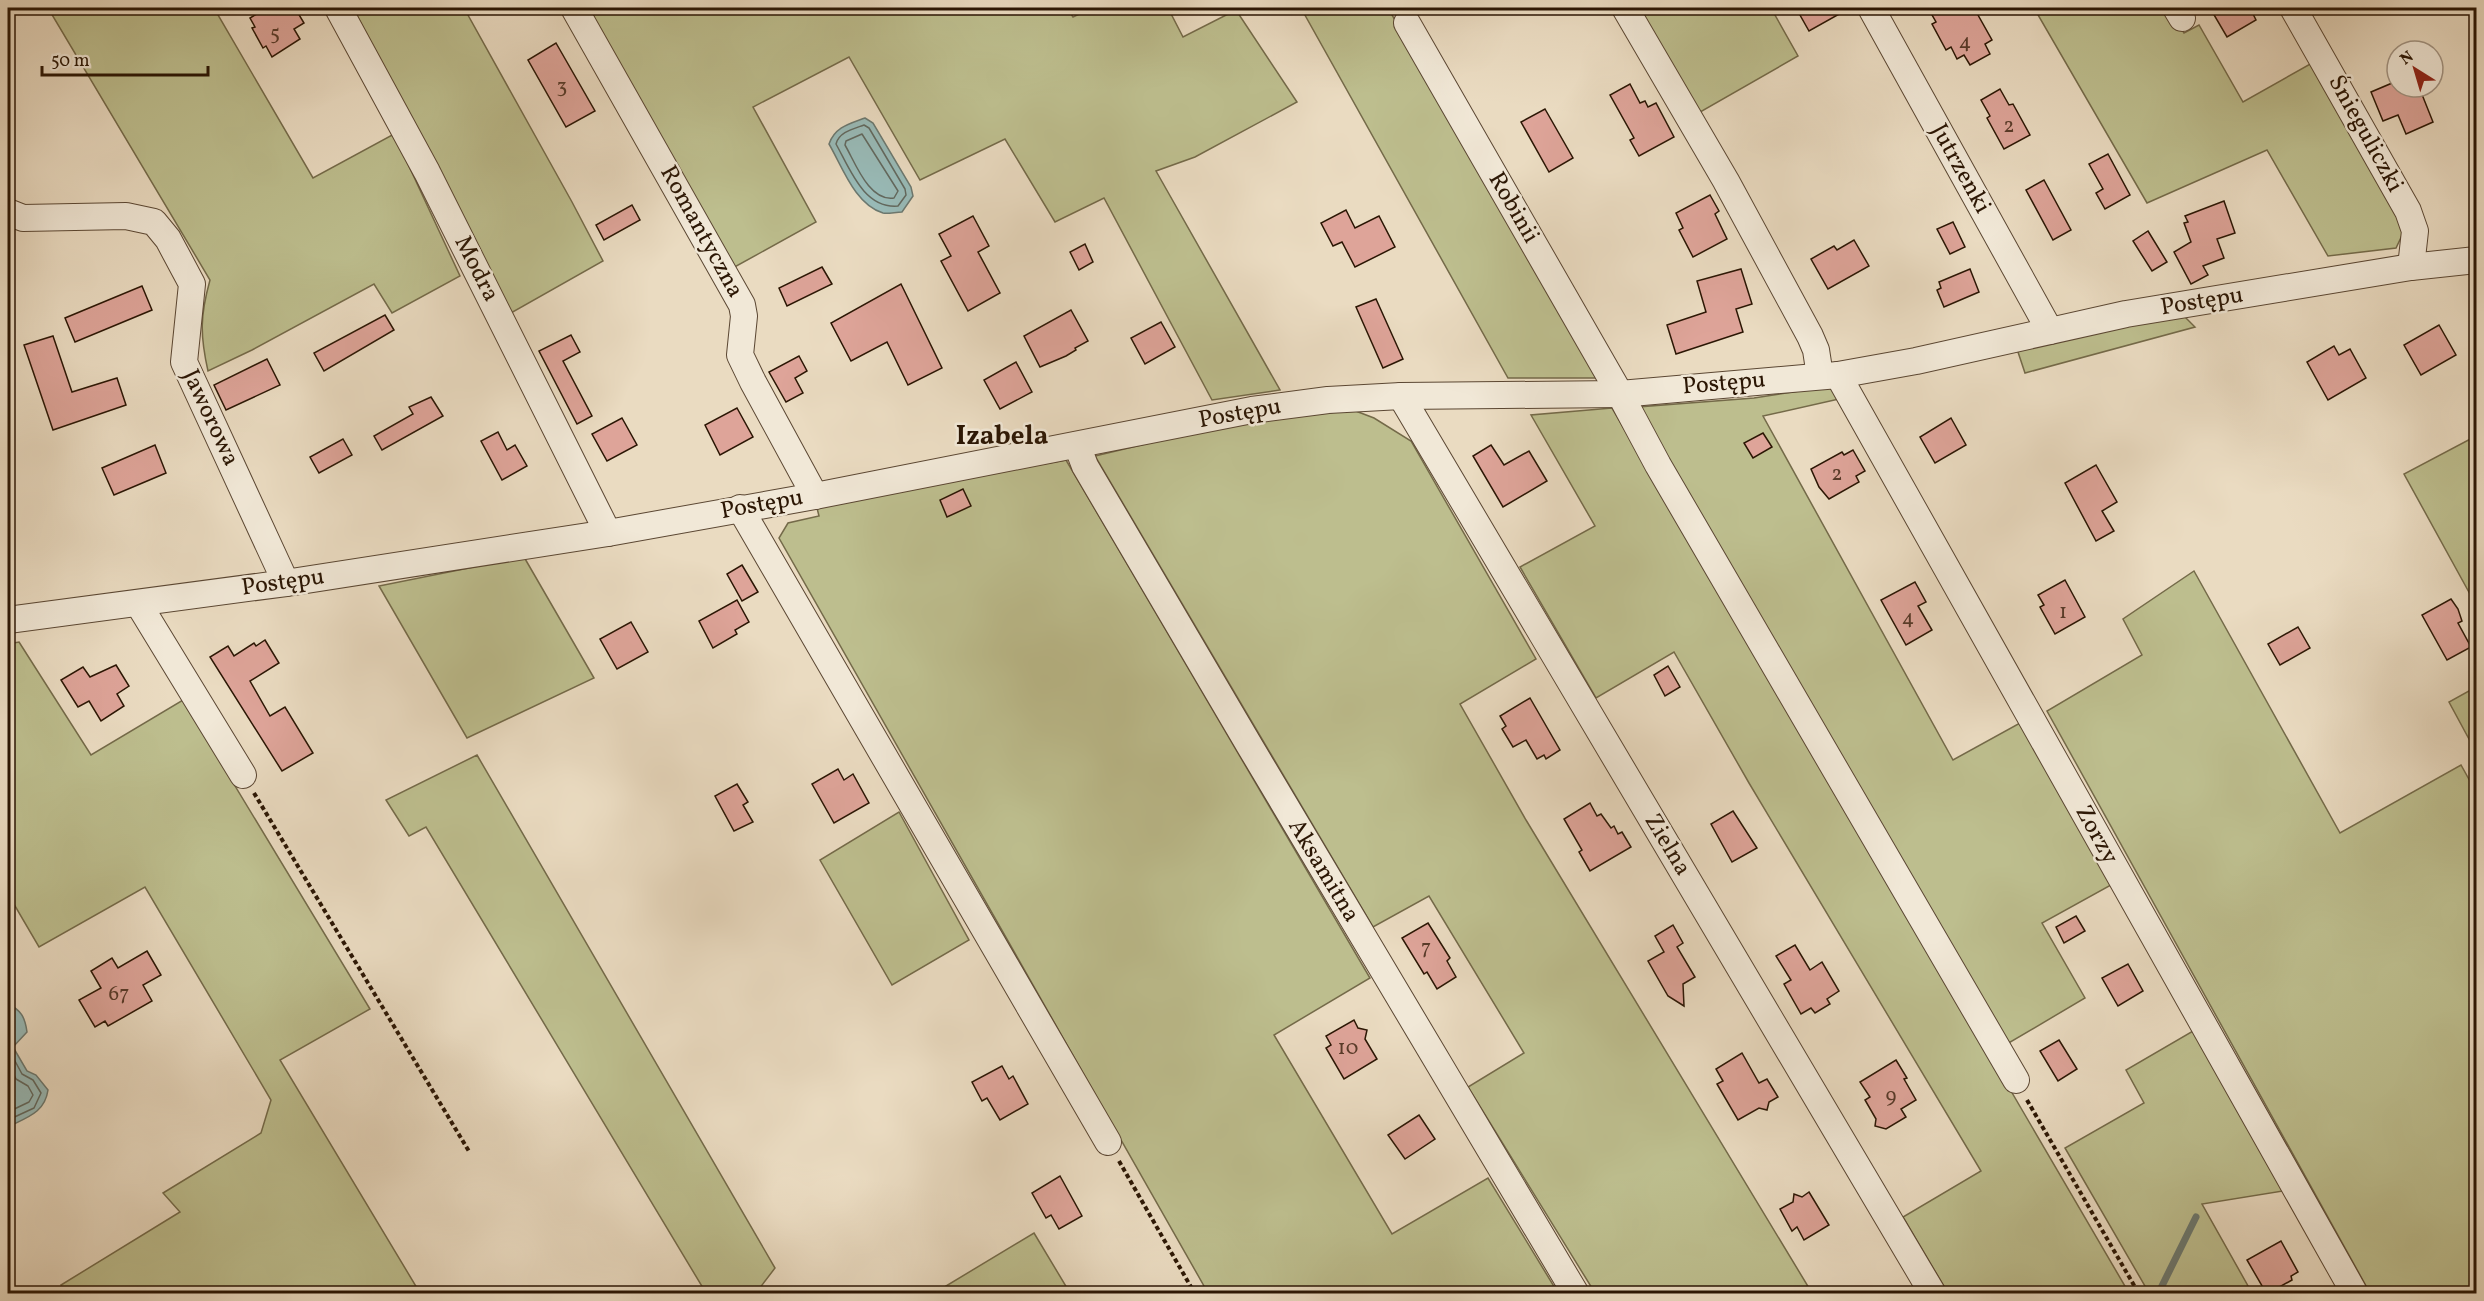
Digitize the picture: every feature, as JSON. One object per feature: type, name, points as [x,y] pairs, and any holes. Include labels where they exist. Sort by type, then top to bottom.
[{"type":"street","name":"Modra","points":[[338,8],[427,172],[608,532]]},
{"type":"street","name":"Romantyczna","points":[[574,8],[742,306],[744,316],[740,355],[815,496]]},
{"type":"street","name":"Zorzy","points":[[1625,8],[1726,181],[1829,375],[2355,1293]]},
{"type":"street","name":"Jutrzenki","points":[[1871,8],[2050,330]]},
{"type":"street","name":"Śnieguliczki","points":[[2293,8],[2408,211],[2415,231],[2411,267]]},
{"type":"street","name":"Robinii","points":[[1407,23],[1620,394],[1658,465],[2016,1080]]},
{"type":"street","name":"Jaworowa","points":[[8,212],[23,218],[126,216],[154,222],[168,239],[192,284],[184,362],[286,583]]},
{"type":"street","name":"Postępu","points":[[8,620],[286,583],[608,532],[815,496],[1252,410],[1329,400],[1401,396],[1620,394],[1829,375],[1916,361],[2126,314],[2411,267],[2476,260]]},
{"type":"street","name":"Zielna","points":[[1401,396],[1933,1293]]},
{"type":"street","name":"Aksamitna","points":[[1077,445],[1085,466],[1292,820],[1576,1293]]},
{"type":"street","points":[[740,508],[1108,1142]]},
{"type":"street","points":[[138,603],[243,775]]},
{"type":"path","points":[[243,775],[470,1153]]},
{"type":"path","points":[[2016,1080],[2139,1293]]},
{"type":"path","points":[[1108,1142],[1195,1293]]},
{"type":"green space","points":[[48,8],[214,8],[313,178],[394,134],[460,276],[392,313],[374,284],[252,350],[208,371],[202,326],[210,280]]},
{"type":"green space","points":[[353,8],[464,8],[603,261],[511,313]]},
{"type":"green space","points":[[586,8],[1067,8],[1073,17],[1092,8],[1168,8],[1183,37],[1236,10],[1297,102],[1195,157],[1156,171],[1280,390],[1212,400],[1104,198],[1055,222],[1005,139],[920,180],[849,57],[753,107],[816,222],[731,269]]},
{"type":"green space","points":[[1301,8],[1388,8],[1603,378],[1508,378]]},
{"type":"green space","points":[[1635,8],[1771,8],[1798,56],[1695,115]]},
{"type":"green space","points":[[2034,8],[2169,8],[2184,33],[2199,25],[2243,102],[2312,63],[2405,229],[2396,248],[2328,256],[2267,150],[2147,203]]},
{"type":"green space","points":[[2182,314],[2195,327],[2025,373],[2017,349]]},
{"type":"green space","points":[[1832,386],[1839,399],[1763,416],[1953,760],[2020,723],[2111,885],[2042,923],[2085,998],[2007,1044],[1638,407],[1754,398]]},
{"type":"green space","points":[[1612,408],[2129,1293],[1948,1293],[1903,1217],[1981,1171],[1749,783],[1674,652],[1596,698],[1520,567],[1595,526],[1531,415]]},
{"type":"green space","points":[[1353,410],[1374,418],[1411,441],[1536,659],[1460,704],[1526,820],[1812,1293],[1595,1293],[1468,1087],[1524,1053],[1429,896],[1373,927],[1095,456],[1229,424]]},
{"type":"green space","points":[[2476,436],[2476,605],[2404,474]]},
{"type":"green space","points":[[1066,460],[1370,978],[1274,1035],[1392,1234],[1488,1178],[1558,1293],[1208,1293],[779,538],[788,523],[819,516],[816,504]]},
{"type":"green space","points":[[524,557],[594,678],[467,738],[379,586]]},
{"type":"green space","points":[[2194,571],[2340,833],[2461,765],[2476,792],[2476,1293],[2370,1293],[2047,711],[2142,655],[2123,619]]},
{"type":"green space","points":[[19,642],[91,755],[183,700],[370,1009],[280,1060],[420,1293],[67,1293],[61,1285],[180,1212],[163,1193],[261,1133],[271,1100],[145,887],[39,947],[8,894],[8,644]]},
{"type":"green space","points":[[2476,687],[2476,752],[2449,702]]},
{"type":"green space","points":[[477,755],[775,1268],[756,1293],[706,1293],[426,827],[409,836],[386,800]]},
{"type":"green space","points":[[899,812],[969,940],[892,985],[820,860]]},
{"type":"green space","points":[[2193,1031],[2283,1191],[2202,1204],[2252,1293],[2149,1293],[2065,1148],[2144,1103],[2126,1070]]},
{"type":"green space","points":[[1034,1233],[1070,1293],[944,1293],[941,1289]]},
{"type":"water","points":[[865,118],[873,123],[911,187],[913,196],[902,212],[883,213],[873,209],[865,202],[850,184],[829,144],[839,130]]},
{"type":"water","points":[[8,1004],[22,1015],[27,1032],[13,1047],[27,1071],[36,1075],[48,1090],[43,1104],[35,1113],[10,1126],[8,1123]]},
{"type":"building","points":[[267,8],[295,8],[304,23],[294,29],[300,39],[272,57],[266,46],[263,48],[252,28],[255,27],[250,18]]},
{"type":"building","points":[[1796,8],[1850,8],[1809,31]]},
{"type":"building","points":[[1928,8],[1974,8],[1992,40],[1985,44],[1990,54],[1970,65],[1964,55],[1957,59],[1951,47],[1946,50],[1932,24],[1936,22]]},
{"type":"building","points":[[2210,8],[2250,8],[2256,20],[2227,37]]},
{"type":"building","points":[[556,43],[595,111],[566,127],[528,60]]},
{"type":"building","points":[[1630,84],[1640,103],[1645,101],[1648,107],[1656,103],[1674,137],[1639,156],[1630,140],[1634,138],[1610,95]]},
{"type":"building","points":[[2385,86],[2385,99],[2424,99],[2433,122],[2406,134],[2398,115],[2383,121],[2371,92]]},
{"type":"building","points":[[2000,89],[2009,105],[2013,104],[2030,135],[2004,149],[1987,118],[1990,116],[1981,100]]},
{"type":"building","points":[[1545,109],[1573,158],[1549,172],[1521,122]]},
{"type":"building","points":[[2108,154],[2130,195],[2105,209],[2096,193],[2103,189],[2089,164]]},
{"type":"building","points":[[2044,180],[2071,230],[2053,240],[2026,190]]},
{"type":"building","points":[[1710,195],[1719,211],[1715,214],[1727,239],[1693,257],[1679,230],[1683,228],[1676,213]]},
{"type":"building","points":[[2224,201],[2235,233],[2217,239],[2224,258],[2203,266],[2208,275],[2191,284],[2174,252],[2191,242],[2184,223],[2188,222],[2185,216]]},
{"type":"building","points":[[632,205],[640,220],[604,240],[596,225]]},
{"type":"building","points":[[1346,210],[1355,228],[1379,216],[1395,247],[1355,267],[1342,242],[1333,246],[1321,223]]},
{"type":"building","points":[[973,216],[989,246],[978,252],[1000,293],[968,311],[941,261],[951,256],[939,234]]},
{"type":"building","points":[[1953,222],[1965,247],[1950,254],[1937,229]]},
{"type":"building","points":[[2148,231],[2167,262],[2152,271],[2133,241]]},
{"type":"building","points":[[1854,240],[1869,266],[1828,289],[1811,259],[1834,246],[1837,250]]},
{"type":"building","points":[[1085,244],[1093,262],[1079,270],[1070,252]]},
{"type":"building","points":[[822,267],[832,284],[787,306],[779,288]]},
{"type":"building","points":[[1741,269],[1752,304],[1736,309],[1743,332],[1676,354],[1667,325],[1706,312],[1697,281]]},
{"type":"building","points":[[1970,269],[1979,292],[1944,307],[1937,290],[1941,288],[1939,282]]},
{"type":"building","points":[[901,284],[942,368],[908,385],[887,342],[851,361],[831,323]]},
{"type":"building","points":[[142,286],[152,310],[75,342],[65,318]]},
{"type":"building","points":[[1376,299],[1403,359],[1383,368],[1356,307]]},
{"type":"building","points":[[1071,310],[1088,341],[1066,356],[1040,367],[1024,336]]},
{"type":"building","points":[[385,315],[394,330],[324,371],[314,353]]},
{"type":"building","points":[[1161,322],[1175,347],[1145,364],[1131,338]]},
{"type":"building","points":[[2439,325],[2456,355],[2421,375],[2404,345]]},
{"type":"building","points":[[571,335],[580,352],[563,361],[592,416],[577,424],[539,351]]},
{"type":"building","points":[[53,336],[72,392],[117,378],[126,405],[53,430],[24,345]]},
{"type":"building","points":[[2334,346],[2339,355],[2350,349],[2366,378],[2328,400],[2307,362]]},
{"type":"building","points":[[799,356],[807,371],[795,378],[803,393],[786,402],[769,372]]},
{"type":"building","points":[[267,359],[280,385],[226,410],[214,385]]},
{"type":"building","points":[[1016,362],[1032,392],[1000,409],[984,380]]},
{"type":"building","points":[[431,397],[443,416],[382,450],[374,436],[413,414],[409,407]]},
{"type":"building","points":[[737,408],[753,437],[720,455],[705,425]]},
{"type":"building","points":[[622,418],[637,445],[607,461],[592,434]]},
{"type":"building","points":[[1951,418],[1966,445],[1935,463],[1920,437]]},
{"type":"building","points":[[498,432],[507,450],[515,445],[527,466],[502,480],[481,441]]},
{"type":"building","points":[[1763,433],[1772,447],[1753,458],[1744,443]]},
{"type":"building","points":[[343,439],[352,455],[319,473],[310,457]]},
{"type":"building","points":[[155,445],[166,473],[114,495],[102,468]]},
{"type":"building","points":[[1491,445],[1504,465],[1529,451],[1547,481],[1503,507],[1473,456]]},
{"type":"building","points":[[1853,450],[1865,471],[1856,476],[1859,482],[1829,499],[1819,487],[1811,469],[1842,452],[1844,455]]},
{"type":"building","points":[[2096,465],[2117,502],[2102,511],[2114,531],[2096,541],[2065,483]]},
{"type":"building","points":[[963,489],[971,506],[947,517],[940,500]]},
{"type":"building","points":[[742,565],[758,592],[742,601],[727,574]]},
{"type":"building","points":[[2065,580],[2085,617],[2055,634],[2040,607],[2044,605],[2038,595]]},
{"type":"building","points":[[1915,582],[1926,602],[1918,606],[1932,630],[1906,645],[1881,600]]},
{"type":"building","points":[[2451,599],[2462,621],[2458,623],[2471,647],[2447,660],[2422,615]]},
{"type":"building","points":[[737,600],[749,622],[735,630],[737,634],[713,648],[699,621]]},
{"type":"building","points":[[631,622],[648,652],[617,669],[600,639]]},
{"type":"building","points":[[2298,627],[2310,648],[2280,665],[2268,644]]},
{"type":"building","points":[[265,640],[279,663],[250,681],[270,716],[285,707],[313,753],[282,771],[210,657],[228,646],[234,656],[254,643],[256,646]]},
{"type":"building","points":[[116,665],[129,686],[117,694],[124,706],[101,721],[89,701],[78,707],[61,680],[83,667],[90,677]]},
{"type":"building","points":[[1668,666],[1680,687],[1665,696],[1654,675]]},
{"type":"building","points":[[1530,698],[1560,750],[1546,759],[1544,755],[1537,759],[1526,740],[1513,747],[1502,729],[1506,726],[1500,716]]},
{"type":"building","points":[[838,769],[844,780],[853,774],[869,803],[834,823],[812,784]]},
{"type":"building","points":[[737,784],[748,802],[743,805],[753,822],[734,831],[715,796]]},
{"type":"building","points":[[1590,803],[1597,816],[1601,814],[1611,828],[1614,826],[1618,834],[1622,832],[1631,847],[1590,871],[1579,852],[1582,850],[1564,819]]},
{"type":"building","points":[[1733,811],[1757,848],[1732,862],[1711,824]]},
{"type":"building","points":[[2076,916],[2085,931],[2064,943],[2056,927]]},
{"type":"building","points":[[1428,923],[1450,958],[1447,961],[1456,977],[1437,989],[1427,972],[1424,974],[1402,938]]},
{"type":"building","points":[[1673,925],[1683,943],[1677,947],[1695,977],[1683,984],[1684,1006],[1668,996],[1648,961],[1664,952],[1655,936]]},
{"type":"building","points":[[1795,945],[1810,970],[1822,962],[1839,991],[1827,999],[1830,1004],[1815,1013],[1811,1008],[1801,1014],[1784,984],[1791,980],[1776,956]]},
{"type":"building","points":[[147,951],[161,975],[143,985],[152,1001],[108,1026],[105,1021],[95,1027],[79,1000],[101,988],[91,971],[112,958],[118,968]]},
{"type":"building","points":[[2128,964],[2143,991],[2118,1006],[2102,978]]},
{"type":"building","points":[[1354,1020],[1358,1028],[1367,1030],[1365,1039],[1377,1059],[1344,1079],[1326,1048],[1331,1045],[1326,1036]]},
{"type":"building","points":[[2059,1040],[2077,1069],[2058,1081],[2040,1051]]},
{"type":"building","points":[[1742,1053],[1759,1083],[1767,1079],[1778,1097],[1769,1102],[1767,1110],[1759,1108],[1738,1120],[1717,1084],[1723,1081],[1716,1069]]},
{"type":"building","points":[[1896,1060],[1916,1100],[1901,1109],[1906,1117],[1886,1129],[1875,1126],[1876,1119],[1865,1100],[1870,1097],[1860,1082]]},
{"type":"building","points":[[1002,1066],[1009,1079],[1013,1076],[1028,1104],[1000,1120],[987,1098],[982,1101],[972,1082]]},
{"type":"building","points":[[1419,1115],[1435,1139],[1405,1159],[1388,1135]]},
{"type":"building","points":[[1060,1176],[1082,1216],[1059,1229],[1051,1215],[1046,1218],[1032,1193]]},
{"type":"building","points":[[1809,1192],[1829,1225],[1804,1240],[1797,1227],[1792,1231],[1780,1209],[1793,1202],[1794,1194],[1802,1197]]},
{"type":"building","points":[[2281,1241],[2298,1272],[2291,1276],[2292,1280],[2274,1290],[2273,1287],[2265,1291],[2247,1260]]},
{"type":"waterway","points":[[2158,1294],[2196,1217]]},
{"type":"district","name":"Izabela","points":[[1002,437]]}]
